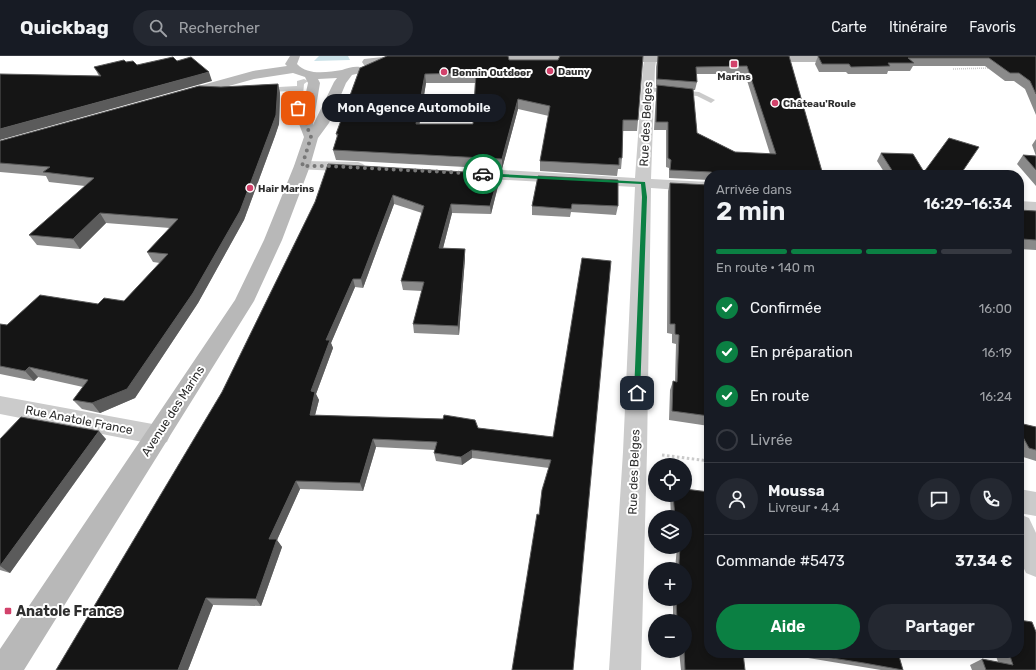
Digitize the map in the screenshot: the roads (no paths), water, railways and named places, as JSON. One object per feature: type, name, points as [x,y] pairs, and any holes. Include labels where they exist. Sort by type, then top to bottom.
[{"type":"main road","points":[[294,61],[300,72],[311,76],[322,76],[348,72],[364,66],[369,59],[421,58]]},
{"type":"main road","points":[[468,58],[698,58]]},
{"type":"main road","points":[[745,58],[862,58]]},
{"type":"main road","points":[[294,61],[253,75],[196,91],[173,93],[230,71],[294,61]]},
{"type":"main road","name":"Avenue des Marins","points":[[5,670],[244,301],[273,240],[302,166],[311,137],[322,122],[340,82],[348,72]]},
{"type":"main road","name":"Avenue des Marins","points":[[311,76],[314,83],[306,124],[311,137]]},
{"type":"street","name":"Rue des Belges","points":[[625,670],[635,452],[644,197],[643,183],[651,57]]},
{"type":"street","points":[[302,166],[324,165],[375,168]]},
{"type":"street","points":[[454,172],[704,187]]},
{"type":"street","points":[[1024,206],[1036,207]]},
{"type":"street","name":"Rue Anatole France","points":[[0,405],[158,435]]},
{"type":"street","points":[[1024,502],[1036,504]]},
{"type":"street","points":[[1024,538],[1036,563]]},
{"type":"lane","points":[[308,113],[298,108],[301,88],[300,83],[311,76]]},
{"type":"lane","points":[[254,90],[301,88]]},
{"type":"lane","points":[[648,89],[699,94],[711,100]]},
{"type":"lane","points":[[196,91],[223,92]]},
{"type":"water","points":[[319,56],[348,56],[350,60],[314,61]]},
{"type":"place","name":"Marins","points":[[734,64]]},
{"type":"place","name":"Dauny","points":[[550,71]]},
{"type":"place","name":"Bonnin Outdoor","points":[[444,72]]},
{"type":"place","name":"Château'Roule","points":[[775,103]]},
{"type":"place","name":"Mon Agence Automobile","points":[[298,108]]},
{"type":"place","name":"Hair Marins","points":[[250,188]]},
{"type":"place","name":"Anatole France","points":[[8,611]]}]
